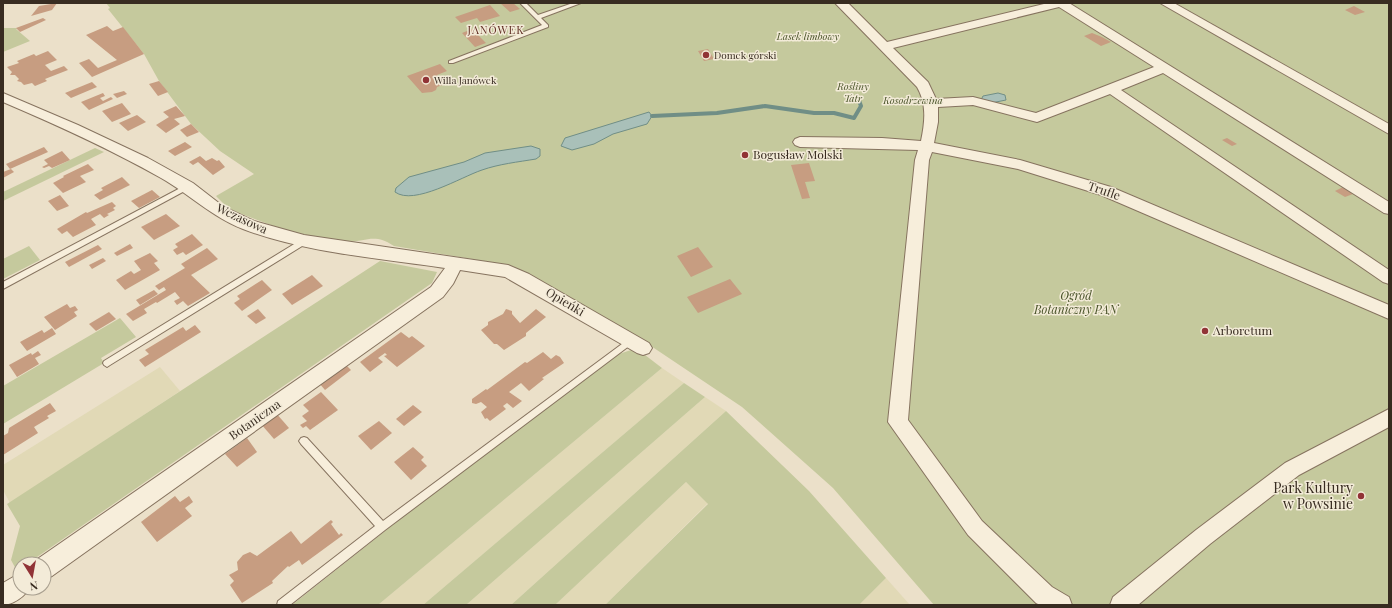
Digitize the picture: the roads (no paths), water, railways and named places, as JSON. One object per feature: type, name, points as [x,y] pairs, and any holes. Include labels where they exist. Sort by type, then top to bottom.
[{"type":"street","points":[[841,3],[886,46],[923,85],[929,94],[932,103],[927,146],[922,160],[898,422],[975,528],[1044,595],[1060,605]]},
{"type":"street","points":[[886,46],[1039,5],[1062,3],[1389,209]]},
{"type":"street","points":[[1166,3],[1389,130]]},
{"type":"street","points":[[932,103],[973,101],[1037,118],[1164,68]]},
{"type":"street","points":[[1111,89],[1389,278]]},
{"type":"street","name":"Wczasowa","points":[[3,97],[100,139],[188,187],[220,211],[279,236],[304,242],[482,266]]},
{"type":"street","name":"Trufle","points":[[800,142],[882,143],[927,146],[1020,165],[1106,191],[1389,312]]},
{"type":"street","name":"Botaniczna","points":[[52,562],[437,292],[447,280],[456,262]]},
{"type":"street","name":"Opieńki","points":[[482,266],[516,274],[636,344]]},
{"type":"street","points":[[1121,605],[1203,536],[1292,469],[1389,417]]},
{"type":"street","points":[[3,596],[12,590]]},
{"type":"lane","points":[[451,62],[546,26],[523,3]]},
{"type":"lane","points":[[537,17],[578,3]]},
{"type":"lane","points":[[3,286],[188,187]]},
{"type":"lane","points":[[107,363],[304,242]]},
{"type":"lane","points":[[282,605],[382,527],[636,344]]},
{"type":"lane","points":[[304,441],[382,527]]},
{"type":"water","points":[[998,93],[1005,95],[1006,100],[991,103],[981,100],[983,96]]},
{"type":"water","points":[[649,112],[652,116],[647,124],[613,134],[594,144],[572,150],[561,146],[565,138]]},
{"type":"water","points":[[531,146],[540,149],[540,156],[536,159],[488,168],[425,193],[403,195],[395,192],[396,188],[409,177],[464,162],[485,153]]},
{"type":"waterway","points":[[652,116],[717,113],[765,106],[814,113],[834,113],[854,118],[861,106],[858,98]]},
{"type":"place","name":"Domek górski","points":[[706,55]]},
{"type":"place","name":"Willa Janówek","points":[[426,80]]},
{"type":"place","name":"Bogusław Molski","points":[[745,155]]},
{"type":"place","name":"Arboretum","points":[[1205,331]]},
{"type":"place","name":"Park Kultury w Powsinie","points":[[1361,496]]},
{"type":"district","name":"JANÓWEK","points":[[496,30]]},
{"type":"park label","name":"Lasek limbowy","points":[[808,36]]},
{"type":"park label","name":"Rośliny Tatr","points":[[853,92]]},
{"type":"park label","name":"Kosodrzewina","points":[[913,100]]},
{"type":"park label","name":"Ogród Botaniczny PAN","points":[[1076,303]]}]
